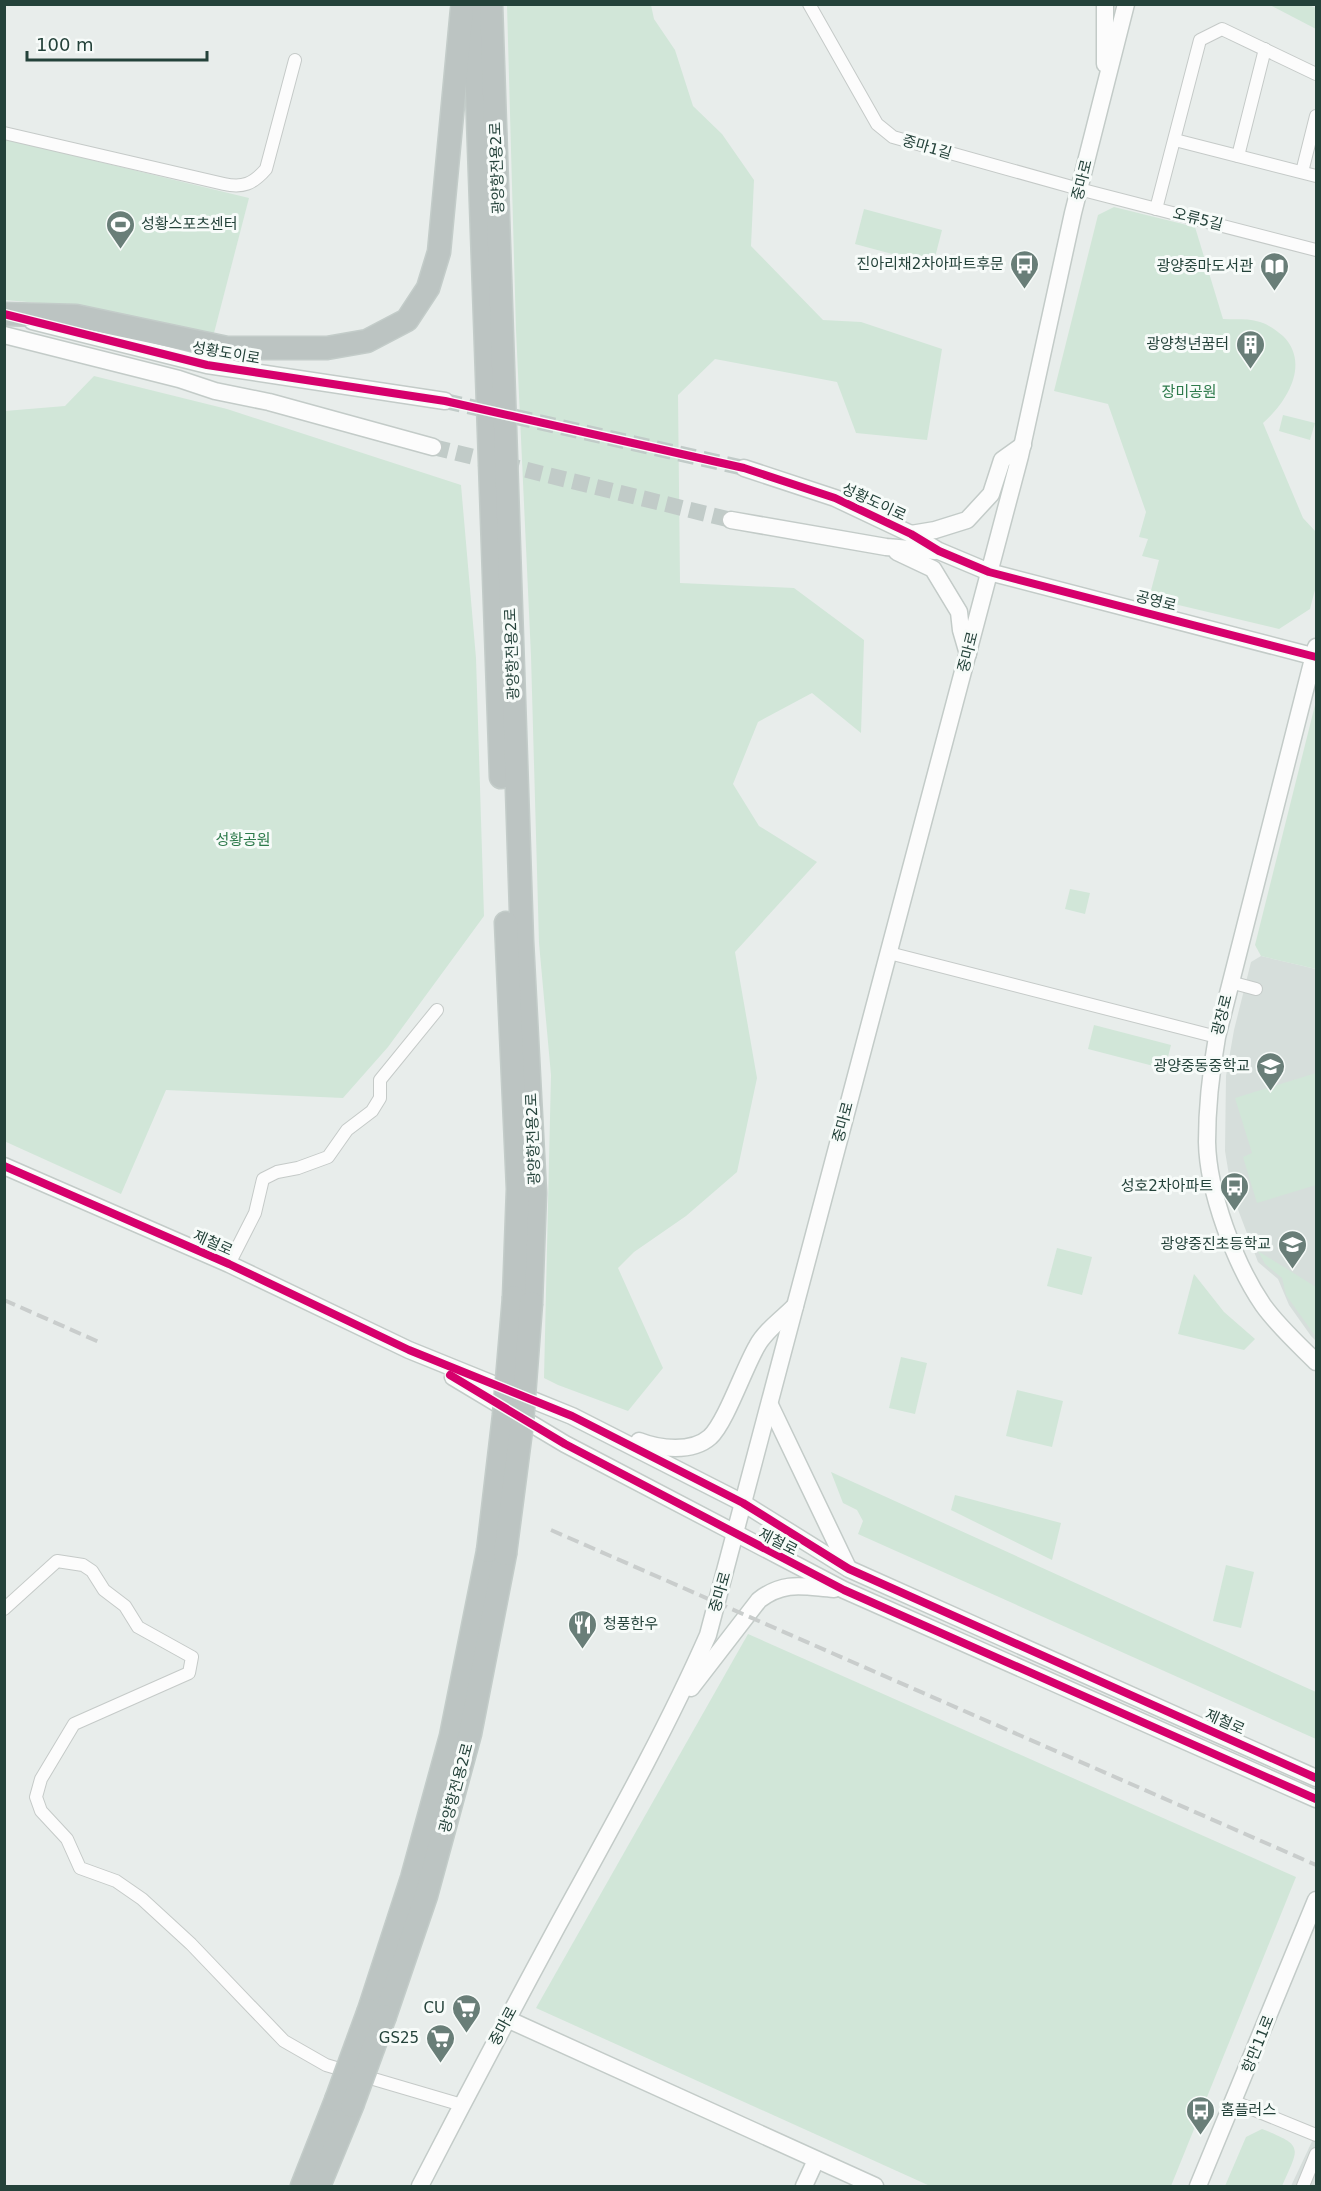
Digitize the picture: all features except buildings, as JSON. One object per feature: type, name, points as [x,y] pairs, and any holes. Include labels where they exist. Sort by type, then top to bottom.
[{"type":"highway","points":[[4,314],[76,316],[227,348],[266,349],[327,348],[367,341],[407,320],[428,288],[439,252],[463,4]]},
{"type":"highway","name":"광양항전용2로","points":[[474,4],[507,955],[522,1300]]},
{"type":"highway","name":"광양항전용2로","points":[[344,2103],[377,2013],[452,1736],[497,1552],[504,1415],[522,1300],[535,1193],[522,941],[491,4]]},
{"type":"highway","points":[[302,2187],[344,2103]]},
{"type":"highway","points":[[319,2187],[344,2103]]},
{"type":"main road","points":[[1105,4],[1105,88]]},
{"type":"main road","name":"중마로","points":[[420,2187],[507,2019],[619,1813],[708,1635],[1023,445],[1079,189],[1128,6]]},
{"type":"main road","name":"성황도이로","points":[[4,314],[207,365],[445,401]]},
{"type":"main road","points":[[4,335],[179,379],[215,391],[269,402],[433,447]]},
{"type":"main road","points":[[911,534],[967,520],[990,494],[1002,460],[1023,445]]},
{"type":"main road","name":"성황도이로","points":[[744,468],[835,498],[911,534],[939,551],[989,572]]},
{"type":"main road","name":"성황도이로","points":[[731,520],[886,547],[939,551]]},
{"type":"main road","points":[[886,547],[933,569],[959,612],[961,630],[968,654]]},
{"type":"main road","name":"공영로","points":[[989,572],[1316,653]]},
{"type":"main road","name":"광장로","points":[[1316,653],[1217,1037],[1210,1077],[1207,1143],[1218,1200],[1230,1240],[1245,1274],[1264,1305],[1286,1332],[1317,1362]]},
{"type":"main road","name":"제철로","points":[[4,1166],[229,1264],[409,1350],[573,1416],[743,1503],[849,1569],[1317,1778]]},
{"type":"main road","points":[[573,1416],[654,1447],[690,1447],[710,1437],[721,1421],[758,1344],[795,1305]]},
{"type":"main road","name":"제철로","points":[[409,1350],[565,1444],[735,1535],[844,1590],[1317,1799]]},
{"type":"main road","points":[[770,1405],[849,1569]]},
{"type":"main road","points":[[669,1717],[759,1599],[772,1590],[790,1586],[844,1590]]},
{"type":"main road","name":"항만11로","points":[[1198,2187],[1317,1900]]},
{"type":"main road","points":[[507,2019],[875,2187]]},
{"type":"main road","points":[[804,2187],[816,2160]]},
{"type":"street","name":"중마1길","points":[[809,4],[877,124],[893,137],[1079,189]]},
{"type":"street","points":[[1156,208],[1200,40],[1222,29],[1317,74]]},
{"type":"street","points":[[1238,156],[1265,49]]},
{"type":"street","points":[[4,133],[213,182],[238,187],[246,186],[254,182],[266,169],[295,60]]},
{"type":"street","points":[[1302,172],[1317,117]]},
{"type":"street","points":[[1175,140],[1317,176]]},
{"type":"street","name":"오류5길","points":[[1079,189],[1317,250]]},
{"type":"street","points":[[889,952],[1217,1037]]},
{"type":"street","points":[[1230,982],[1256,989]]},
{"type":"street","points":[[229,1264],[255,1213],[263,1179],[277,1172],[298,1168],[328,1157],[347,1130],[372,1111],[380,1098],[380,1080],[437,1010]]},
{"type":"street","points":[[4,1609],[57,1561],[83,1565],[92,1571],[104,1590],[125,1606],[138,1627],[192,1657],[189,1673],[74,1724],[41,1779],[36,1797],[41,1811],[67,1839],[80,1868],[116,1881],[142,1899],[191,1944],[284,2041],[326,2065],[462,2105]]},
{"type":"street","points":[[1235,2102],[1317,2135]]},
{"type":"street","points":[[1303,2187],[1317,2154]]},
{"type":"shaded area","name":"광양중동중학교","points":[[1261,956],[1316,969],[1316,1341],[1289,1305],[1278,1279],[1258,1262],[1232,1194],[1225,1151],[1226,1076],[1234,1030],[1251,962]]},
{"type":"shaded area","points":[[1316,2133],[1316,2186],[1291,2186]]},
{"type":"green space","points":[[507,5],[651,5],[654,19],[675,50],[693,106],[722,134],[754,180],[751,246],[823,320],[861,322],[942,349],[927,440],[856,433],[837,382],[715,359],[678,395],[680,583],[794,588],[864,640],[861,733],[812,693],[758,722],[733,784],[759,826],[817,862],[735,952],[757,1078],[737,1172],[686,1216],[634,1252],[618,1268],[663,1368],[628,1411],[544,1378],[551,1075],[539,943],[531,656],[516,330]]},
{"type":"green space","points":[[1270,5],[1309,5],[1316,8],[1316,29]]},
{"type":"green space","name":"성황스포츠센터","points":[[5,139],[249,198],[214,333],[73,306],[5,300]]},
{"type":"green space","name":"장미공원","points":[[1114,207],[1195,227],[1223,319],[1263,323],[1283,336],[1291,347],[1295,359],[1292,382],[1280,405],[1263,423],[1303,518],[1316,532],[1316,586],[1310,609],[1279,629],[1149,598],[1159,560],[1142,556],[1148,539],[1139,537],[1146,512],[1108,404],[1054,391],[1098,215]]},
{"type":"green space","points":[[864,209],[942,230],[933,265],[855,244]]},
{"type":"green space","name":"성황공원","points":[[94,376],[227,409],[461,485],[476,658],[484,916],[388,1047],[343,1098],[166,1090],[121,1194],[4,1141],[5,411],[65,406]]},
{"type":"green space","points":[[1283,415],[1315,423],[1310,440],[1279,431]]},
{"type":"green space","points":[[1316,701],[1316,969],[1261,956],[1255,945]]},
{"type":"green space","points":[[1070,889],[1090,893],[1085,914],[1065,909]]},
{"type":"green space","points":[[1094,1025],[1171,1045],[1165,1069],[1088,1049]]},
{"type":"green space","points":[[1316,1073],[1316,1185],[1257,1203],[1243,1157],[1252,1153],[1235,1098]]},
{"type":"green space","points":[[1057,1248],[1092,1257],[1082,1295],[1047,1286]]},
{"type":"green space","points":[[1258,1251],[1316,1287],[1316,1337],[1286,1295],[1282,1278],[1265,1264]]},
{"type":"green space","points":[[1194,1274],[1224,1312],[1255,1339],[1244,1350],[1178,1334]]},
{"type":"green space","points":[[901,1357],[927,1363],[915,1414],[889,1408]]},
{"type":"green space","points":[[1017,1390],[1063,1401],[1052,1447],[1006,1436]]},
{"type":"green space","points":[[831,1472],[1316,1692],[1316,1739],[858,1534],[863,1521],[857,1510],[843,1503]]},
{"type":"green space","points":[[955,1495],[1061,1523],[1052,1560],[951,1510]]},
{"type":"green space","points":[[1226,1565],[1254,1572],[1241,1628],[1213,1621]]},
{"type":"green space","points":[[748,1634],[1296,1877],[1171,2186],[930,2186],[536,2008]]},
{"type":"green space","points":[[1262,2129],[1286,2140],[1295,2149],[1292,2163],[1282,2186],[1225,2186],[1246,2137]]},
{"type":"tunnel","points":[[445,401],[744,468]]},
{"type":"tunnel","points":[[433,447],[731,520]]},
{"type":"railway","points":[[4,1300],[99,1342]]},
{"type":"railway","points":[[551,1530],[1316,1865]]},
{"type":"cycle path","points":[[4,314],[207,365],[445,401],[744,468],[835,498],[911,534],[939,551],[989,572],[1316,657]]},
{"type":"cycle path","points":[[4,1166],[229,1264],[409,1350],[572,1416],[743,1503],[849,1569],[1316,1778]]},
{"type":"cycle path","points":[[450,1375],[565,1444],[844,1590],[1316,1799]]},
{"type":"place","name":"성황스포츠센터","points":[[120,250]]},
{"type":"place","name":"진아리채2차아파트후문","points":[[1025,290]]},
{"type":"place","name":"광양중마도서관","points":[[1274,292]]},
{"type":"place","name":"광양청년꿈터","points":[[1250,370]]},
{"type":"place","name":"광양중동중학교","points":[[1271,1092]]},
{"type":"place","name":"성호2차아파트","points":[[1234,1212]]},
{"type":"place","name":"광양중진초등학교","points":[[1292,1270]]},
{"type":"place","name":"청풍한우","points":[[582,1650]]},
{"type":"place","name":"CU","points":[[466,2034]]},
{"type":"place","name":"GS25","points":[[440,2064]]},
{"type":"place","name":"홈플러스","points":[[1200,2136]]}]
